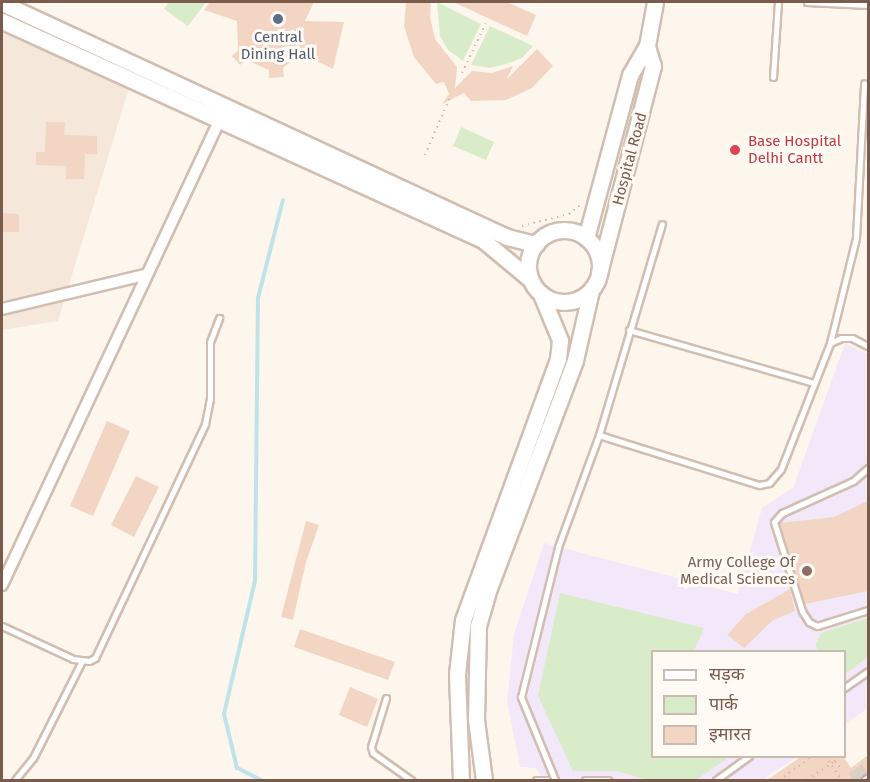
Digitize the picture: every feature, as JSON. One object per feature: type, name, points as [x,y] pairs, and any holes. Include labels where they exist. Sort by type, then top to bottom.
[{"type":"street","name":"Hospital Road","points":[[586,238],[630,75],[647,46],[655,2]]},
{"type":"street","points":[[2,3],[223,114],[483,240],[530,279],[541,294],[560,340],[558,359],[463,620],[457,674],[461,780]]},
{"type":"street","points":[[2,21],[507,237],[536,244]]},
{"type":"street","name":"Hospital Road","points":[[599,273],[653,66],[647,46]]},
{"type":"street","points":[[2,585],[145,275],[223,114]]},
{"type":"street","points":[[484,780],[476,720],[478,627],[489,588],[575,360],[591,290],[599,273],[598,254],[586,238],[558,231],[536,244],[529,261],[530,279]]},
{"type":"street","points":[[2,309],[145,275]]},
{"type":"street","points":[[541,294],[567,302],[591,290]]},
{"type":"lane","points":[[773,77],[778,2]]},
{"type":"lane","points":[[807,2],[868,5]]},
{"type":"lane","points":[[599,435],[759,485],[776,478],[830,343],[856,238],[864,83]]},
{"type":"lane","points":[[555,780],[521,697],[558,547],[599,435],[662,224]]},
{"type":"lane","points":[[2,626],[82,661],[94,658],[205,424],[210,399],[210,342],[219,318]]},
{"type":"lane","points":[[629,330],[814,383]]},
{"type":"lane","points":[[830,343],[841,338],[852,338],[868,346]]},
{"type":"lane","points":[[868,468],[853,481],[782,513],[774,522],[802,611],[809,622],[817,626],[868,610]]},
{"type":"lane","points":[[15,780],[33,758],[82,661]]},
{"type":"lane","points":[[846,687],[868,671]]},
{"type":"lane","points":[[386,698],[371,747],[374,753],[411,780]]},
{"type":"lane","points":[[716,780],[746,758]]},
{"type":"lane","points":[[536,780],[547,780]]},
{"type":"lane","points":[[585,780],[608,780]]},
{"type":"path","points":[[462,73],[486,23]]},
{"type":"path","points":[[425,155],[451,95]]},
{"type":"path","points":[[779,780],[810,758]]},
{"type":"path","points":[[826,758],[842,780]]},
{"type":"path","points":[[833,758],[842,770]]},
{"type":"path","points":[[807,780],[835,761]]},
{"type":"shaded area","points":[[2,33],[129,88],[58,321],[2,330]]},
{"type":"shaded area","name":"Army College Of Medical Sciences","points":[[845,343],[868,355],[868,708],[846,723],[846,650],[651,650],[651,758],[795,758],[762,780],[544,780],[535,768],[520,767],[507,702],[514,634],[544,543],[738,594],[762,508],[793,488]]},
{"type":"green space","points":[[169,2],[206,2],[188,26],[164,9]]},
{"type":"green space","points":[[437,2],[481,24],[463,61],[448,50],[440,36]]},
{"type":"green space","points":[[490,26],[533,46],[522,58],[506,64],[490,68],[471,65]]},
{"type":"green space","points":[[461,127],[494,142],[486,160],[453,146]]},
{"type":"green space","points":[[560,593],[704,628],[694,650],[651,650],[651,758],[728,758],[696,780],[647,780],[617,771],[573,771],[538,696]]},
{"type":"green space","points":[[868,618],[868,657],[846,673],[846,650],[817,650],[816,644],[821,633]]},
{"type":"building","points":[[210,2],[314,2],[305,21],[344,22],[333,69],[301,53],[283,68],[284,77],[269,78],[269,70],[246,60],[240,65],[232,56],[238,50],[237,21],[204,10]]},
{"type":"building","points":[[406,2],[431,2],[430,17],[435,39],[457,67],[455,88],[472,71],[492,73],[513,66],[507,79],[537,49],[553,66],[532,88],[506,100],[471,101],[464,93],[442,104],[449,94],[444,82],[436,84],[414,57],[404,26]]},
{"type":"building","points":[[453,2],[507,2],[536,15],[527,36]]},
{"type":"building","points":[[46,122],[65,122],[64,135],[97,136],[97,154],[85,154],[84,179],[66,179],[66,166],[36,165],[36,152],[45,152]]},
{"type":"building","points":[[2,213],[19,214],[19,232],[2,232]]},
{"type":"building","points":[[107,421],[130,431],[93,516],[70,506]]},
{"type":"building","points":[[136,476],[159,487],[134,537],[111,525]]},
{"type":"building","points":[[868,501],[868,591],[805,604],[780,523],[834,517]]},
{"type":"building","points":[[306,521],[319,525],[306,562],[293,620],[281,617]]},
{"type":"building","points":[[790,589],[795,611],[773,620],[744,648],[727,635],[746,614]]},
{"type":"building","points":[[300,629],[395,662],[388,680],[294,647]]},
{"type":"building","points":[[350,687],[378,699],[367,727],[339,715]]},
{"type":"building","points":[[868,755],[868,780],[767,780],[799,758],[844,758],[851,768]]},
{"type":"waterway","points":[[261,780],[237,768],[224,714],[255,581],[258,298],[283,200]]},
{"type":"tunnel","points":[[853,780],[868,770]]},
{"type":"railway","points":[[862,780],[868,776]]},
{"type":"place","name":"Central Dining Hall","points":[[278,19]]},
{"type":"place","name":"Base Hospital Delhi Cantt","points":[[735,150]]},
{"type":"place","name":"Army College Of Medical Sciences","points":[[807,571]]}]
